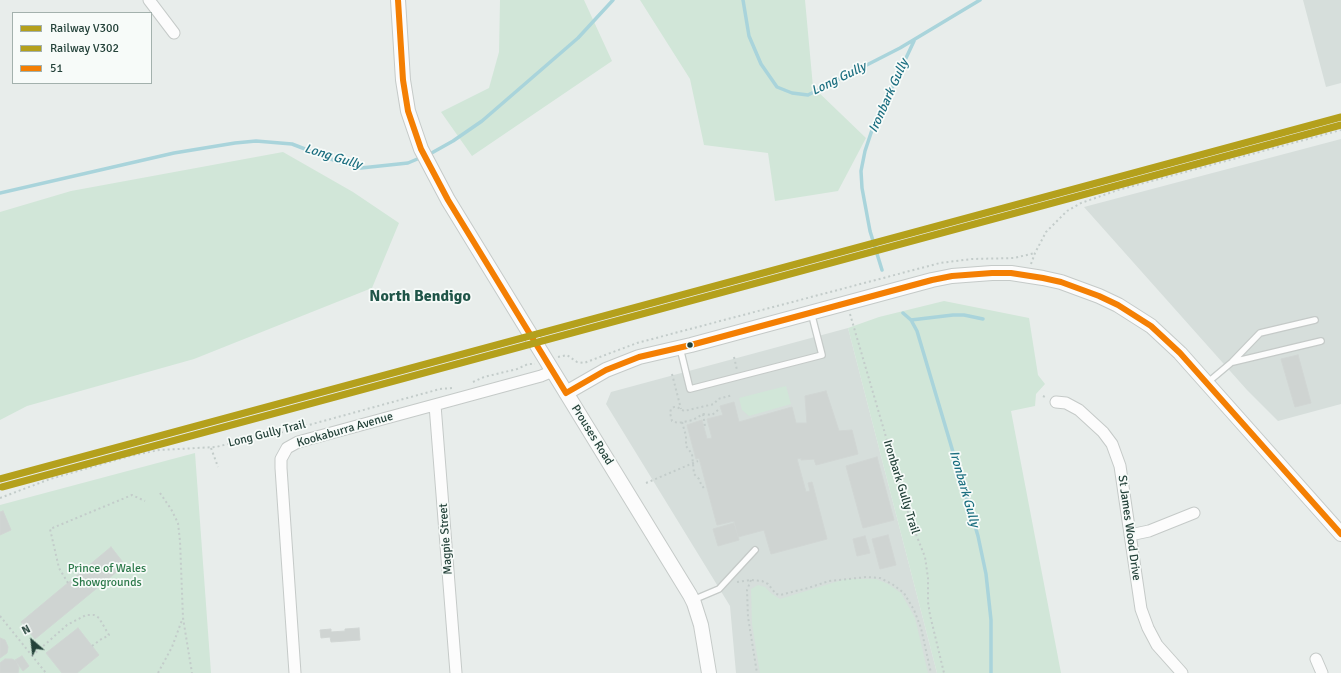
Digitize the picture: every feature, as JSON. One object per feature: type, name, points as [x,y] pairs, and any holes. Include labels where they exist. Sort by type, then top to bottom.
[{"type":"street","points":[[149,0],[174,33]]},
{"type":"street","name":"Prouses Road","points":[[398,0],[403,80],[408,111],[427,162],[448,200],[693,600],[704,638],[709,673]]},
{"type":"street","points":[[566,392],[606,370],[639,357],[932,280],[952,276],[992,273],[1044,278],[1081,288],[1100,296],[1135,315],[1151,326],[1207,383],[1341,534]]},
{"type":"street","name":"Kookaburra Avenue","points":[[295,673],[281,468],[281,459],[284,451],[298,442],[541,376],[553,371]]},
{"type":"street","name":"St James Wood Drive","points":[[1056,402],[1066,403],[1079,410],[1112,444],[1120,466],[1139,598],[1144,618],[1157,645],[1180,672]]},
{"type":"street","name":"Magpie Street","points":[[435,405],[456,673]]},
{"type":"street","points":[[1130,535],[1149,531],[1194,513]]},
{"type":"street","points":[[1316,659],[1322,673]]},
{"type":"lane","points":[[680,347],[690,389],[822,355],[811,312]]},
{"type":"lane","points":[[1207,383],[1232,362],[1260,334],[1315,320]]},
{"type":"lane","points":[[1232,362],[1321,341]]},
{"type":"lane","points":[[693,600],[719,589],[755,550]]},
{"type":"path","points":[[1031,263],[1046,232],[1058,218],[1074,207],[1095,197],[1341,130]]},
{"type":"path","name":"Ironbark Gully Trail","points":[[848,303],[905,504],[925,557],[930,615],[944,673]]},
{"type":"path","points":[[734,357],[739,376]]},
{"type":"path","points":[[472,383],[484,377],[528,364],[532,365]]},
{"type":"path","points":[[672,374],[681,410]]},
{"type":"path","name":"Long Gully Trail","points":[[0,498],[50,479],[130,456],[159,450],[211,448],[238,440],[272,435],[440,389],[458,388]]},
{"type":"path","points":[[718,410],[712,414],[703,414],[693,420],[682,422],[674,422],[670,413],[671,409],[674,407],[686,411],[714,404],[718,399],[733,395]]},
{"type":"path","points":[[703,414],[706,426]]},
{"type":"path","points":[[682,422],[686,436],[686,446],[692,454],[694,474],[699,479],[705,490]]},
{"type":"path","points":[[211,448],[218,467]]},
{"type":"path","points":[[646,483],[698,461]]},
{"type":"path","points":[[160,493],[171,509],[178,523],[180,540],[182,618],[192,673]]},
{"type":"path","points":[[68,583],[59,568],[50,529],[132,496],[145,501]]},
{"type":"path","points":[[722,586],[751,580],[762,581],[768,584],[776,594],[780,595],[808,588],[829,580],[867,577],[880,578],[892,584],[904,593],[914,610],[921,628],[931,673]]},
{"type":"path","points":[[751,580],[747,590],[748,617],[757,673]]},
{"type":"path","points":[[32,656],[67,625],[86,615],[94,615],[99,618],[109,635],[92,646]]},
{"type":"path","points":[[0,616],[46,673]]},
{"type":"path","points":[[158,673],[172,647],[182,618]]},
{"type":"shaded area","points":[[1303,0],[1341,0],[1341,83],[1326,87]]},
{"type":"shaded area","points":[[1341,139],[1341,404],[1278,421],[1247,390],[1084,207]]},
{"type":"shaded area","points":[[848,328],[937,673],[736,673],[730,606],[606,404],[611,392]]},
{"type":"green space","points":[[500,0],[584,0],[612,61],[472,156],[441,112],[489,88],[499,52]]},
{"type":"green space","points":[[640,0],[805,0],[813,87],[866,138],[838,191],[775,201],[768,153],[704,145],[690,79]]},
{"type":"green space","points":[[283,152],[353,192],[399,223],[372,288],[194,359],[27,406],[0,420],[0,212],[71,191]]},
{"type":"green space","points":[[944,301],[1029,318],[1038,375],[1045,384],[1036,394],[1035,406],[1011,411],[1061,673],[937,673],[848,328],[879,317]]},
{"type":"green space","points":[[786,386],[791,404],[749,416],[742,410],[739,398]]},
{"type":"green space","name":"Prince of Wales Showgrounds","points":[[195,453],[211,673],[0,673],[0,505]]},
{"type":"green space","points":[[845,579],[876,579],[888,584],[901,593],[915,618],[928,673],[760,673],[752,624],[751,589],[758,585],[765,587],[780,599]]},
{"type":"building","points":[[1298,355],[1311,403],[1295,407],[1281,359]]},
{"type":"building","points":[[826,391],[839,431],[852,430],[858,454],[816,465],[814,459],[797,459],[806,492],[810,491],[808,483],[812,482],[827,539],[771,554],[764,530],[738,537],[734,521],[717,525],[699,458],[696,459],[687,425],[702,420],[707,439],[712,438],[707,419],[723,415],[720,406],[734,402],[739,422],[792,407],[796,423],[807,423],[805,396]]},
{"type":"building","points":[[877,457],[894,520],[863,528],[846,466]]},
{"type":"building","points":[[3,511],[11,530],[0,535],[0,512]]},
{"type":"building","points":[[734,523],[739,540],[718,546],[713,529]]},
{"type":"building","points":[[888,535],[896,565],[880,569],[872,539]]},
{"type":"building","points":[[865,536],[870,553],[857,556],[853,539]]},
{"type":"building","points":[[111,547],[125,565],[35,639],[21,622]]},
{"type":"building","points":[[78,628],[99,655],[77,673],[62,673],[46,653]]},
{"type":"building","points":[[359,628],[360,640],[331,642],[330,637],[321,638],[320,630],[331,629],[331,632]]},
{"type":"building","points":[[0,638],[5,640],[8,647],[7,653],[0,658]]},
{"type":"building","points":[[22,656],[29,666],[23,671],[15,660]]},
{"type":"building","points":[[5,659],[12,659],[16,661],[19,668],[18,673],[0,673],[0,663]]},
{"type":"waterway","name":"Long Gully","points":[[428,155],[453,141],[482,121],[578,38],[613,0]]},
{"type":"waterway","name":"Long Gully","points":[[743,0],[749,36],[761,64],[777,87],[792,93],[808,95],[900,48],[980,0]]},
{"type":"waterway","name":"Ironbark Gully","points":[[882,270],[870,231],[862,188],[861,171],[865,151],[875,121],[914,41]]},
{"type":"waterway","name":"Long Gully","points":[[0,193],[174,153],[256,141],[292,144],[344,164],[361,168],[408,163],[422,157]]},
{"type":"waterway","name":"Ironbark Gully","points":[[903,313],[911,320],[917,331],[978,536],[986,574],[991,620],[991,673]]},
{"type":"waterway","points":[[911,320],[953,315],[964,315],[983,319]]},
{"type":"rail line","name":"V300","points":[[0,479],[1341,117]]},
{"type":"rail line","name":"V302","points":[[2,487],[1341,125]]},
{"type":"transit line","name":"51","points":[[398,0],[403,80],[408,111],[421,149],[448,200],[566,393]]},
{"type":"transit line","name":"51","points":[[566,393],[606,370],[639,357],[691,345],[932,280],[952,276],[992,273],[1011,273],[1043,278],[1061,282],[1099,296],[1118,305],[1151,326],[1180,353],[1341,534]]},
{"type":"district","name":"North Bendigo","points":[[420,297]]}]
